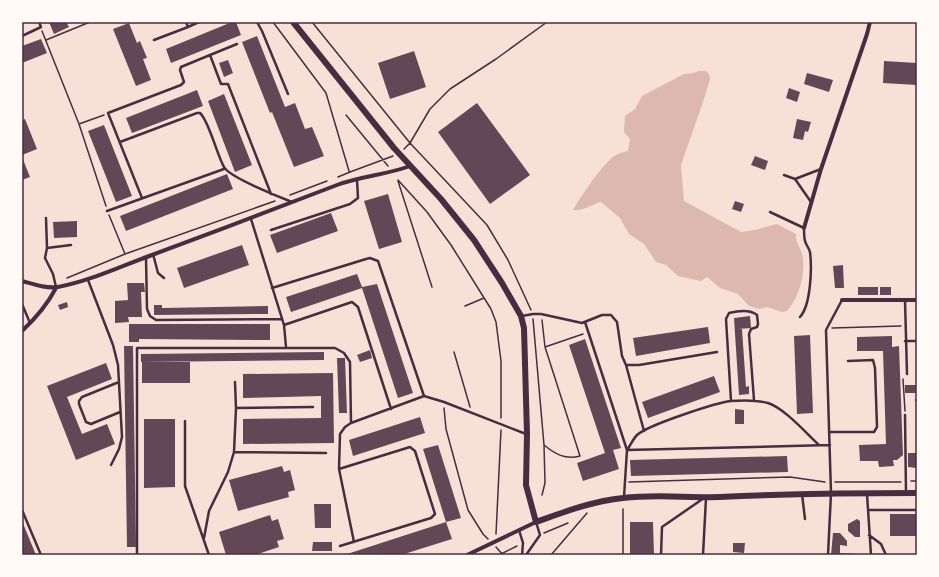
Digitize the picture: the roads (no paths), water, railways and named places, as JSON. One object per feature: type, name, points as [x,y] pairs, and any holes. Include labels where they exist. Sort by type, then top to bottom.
[{"type":"street","points":[[293,22],[394,148],[441,199],[474,240],[521,316],[524,328],[527,434],[526,485],[536,522]]},
{"type":"street","points":[[804,228],[821,169],[870,22]]},
{"type":"street","points":[[22,281],[44,287],[88,279],[357,179],[394,172],[410,166]]},
{"type":"street","points":[[22,331],[45,307],[55,285]]},
{"type":"street","points":[[842,300],[917,300]]},
{"type":"street","points":[[467,555],[477,553],[536,522],[573,509],[624,498],[917,493]]},
{"type":"lane","points":[[22,36],[41,28],[39,22]]},
{"type":"lane","points":[[186,22],[188,27]]},
{"type":"lane","points":[[154,40],[199,22]]},
{"type":"lane","points":[[257,22],[288,94]]},
{"type":"lane","points":[[142,198],[108,113],[181,85],[184,82],[180,70],[181,67],[238,44]]},
{"type":"lane","points":[[210,55],[221,84],[228,84],[272,194]]},
{"type":"lane","points":[[120,142],[200,113],[205,121],[224,168],[234,175],[272,194],[293,202]]},
{"type":"lane","points":[[107,211],[224,168]]},
{"type":"lane","points":[[795,179],[821,169]]},
{"type":"lane","points":[[784,175],[795,179],[811,203]]},
{"type":"lane","points":[[271,230],[350,204],[358,198],[357,179]]},
{"type":"lane","points":[[770,212],[804,228],[805,239],[810,252],[810,284],[808,300],[803,314],[800,317]]},
{"type":"lane","points":[[46,218],[47,248],[45,258],[53,274],[55,285]]},
{"type":"lane","points":[[251,219],[284,325],[286,347]]},
{"type":"lane","points":[[47,248],[71,246]]},
{"type":"lane","points":[[153,254],[158,273],[164,278]]},
{"type":"lane","points":[[146,257],[147,309],[150,316],[156,320],[282,319]]},
{"type":"lane","points":[[272,288],[366,258],[378,261],[424,396]]},
{"type":"lane","points":[[88,279],[116,356],[119,382],[121,441],[118,453],[111,465]]},
{"type":"lane","points":[[828,555],[831,482],[826,330],[842,300]]},
{"type":"lane","points":[[905,300],[904,326],[906,374]]},
{"type":"lane","points":[[284,325],[352,302],[356,304],[392,409]]},
{"type":"lane","points":[[22,304],[31,323]]},
{"type":"lane","points":[[732,401],[726,319],[728,314],[735,311],[753,312],[757,315],[757,327],[751,330],[749,334],[754,400]]},
{"type":"lane","points":[[521,316],[541,314],[582,323],[602,315],[611,316],[617,322],[622,356],[626,365],[644,431]]},
{"type":"lane","points":[[584,322],[627,450],[624,498]]},
{"type":"lane","points":[[905,340],[916,341]]},
{"type":"lane","points":[[137,555],[137,348],[335,348],[340,350],[350,362],[351,423]]},
{"type":"lane","points":[[626,365],[639,365],[717,352]]},
{"type":"lane","points":[[829,432],[874,432],[877,427],[875,368],[872,360],[848,361]]},
{"type":"lane","points":[[119,382],[82,397],[79,404],[86,422],[90,424],[120,412]]},
{"type":"lane","points":[[204,538],[209,511],[228,472],[234,452],[236,408],[235,382]]},
{"type":"lane","points":[[354,542],[339,469],[340,434],[351,423],[424,396],[444,402],[527,434]]},
{"type":"lane","points":[[627,450],[637,435],[654,425],[718,404],[732,401],[754,400],[768,403],[778,408],[819,445]]},
{"type":"lane","points":[[236,408],[313,407]]},
{"type":"lane","points":[[905,415],[906,493]]},
{"type":"lane","points":[[185,421],[185,486],[209,555]]},
{"type":"lane","points":[[627,450],[830,445]]},
{"type":"lane","points":[[339,469],[410,446],[415,451],[434,512],[434,516],[431,518],[340,546]]},
{"type":"lane","points":[[234,452],[326,453]]},
{"type":"lane","points":[[867,493],[871,555]]},
{"type":"lane","points":[[802,494],[805,519]]},
{"type":"lane","points":[[661,555],[662,527],[706,497]]},
{"type":"lane","points":[[703,555],[706,497]]},
{"type":"lane","points":[[22,510],[41,555]]},
{"type":"lane","points":[[867,510],[917,510]]},
{"type":"lane","points":[[526,555],[540,535],[536,522]]},
{"type":"lane","points":[[519,530],[523,543],[522,555]]},
{"type":"lane","points":[[869,535],[881,544],[886,555]]}]
